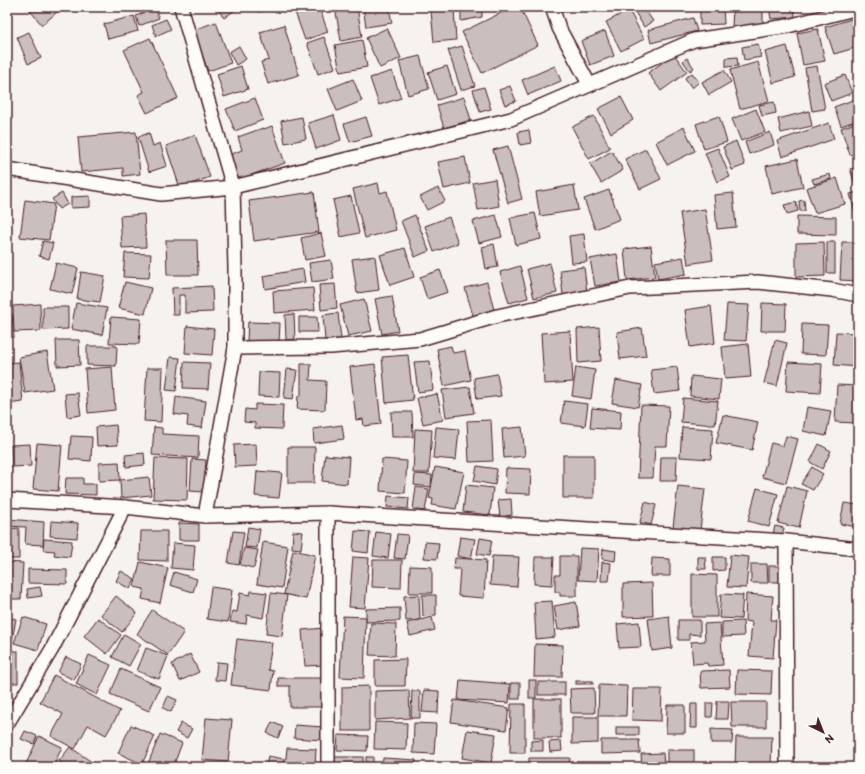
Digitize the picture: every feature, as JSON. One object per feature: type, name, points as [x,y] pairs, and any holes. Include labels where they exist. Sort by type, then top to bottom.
[{"type":"street","points":[[181,7],[233,187],[236,268],[235,348],[205,516]]},
{"type":"street","points":[[552,7],[559,28],[589,84]]},
{"type":"street","points":[[7,169],[160,194],[233,187],[511,119],[589,84],[694,40],[788,26],[858,8]]},
{"type":"street","points":[[235,348],[331,347],[420,339],[497,316],[630,288],[758,282],[832,290],[858,295]]},
{"type":"street","points":[[7,500],[126,507],[205,516],[328,513],[786,541],[858,549]]},
{"type":"street","points":[[7,724],[52,649],[126,507]]},
{"type":"street","points":[[328,513],[328,767]]},
{"type":"street","points":[[786,541],[787,767]]},
{"type":"building","points":[[27,7],[63,7],[42,25]]},
{"type":"building","points":[[107,7],[124,7],[110,12]]},
{"type":"building","points":[[216,7],[237,7],[238,8],[224,18]]},
{"type":"building","points":[[257,7],[281,7],[258,12]]},
{"type":"building","points":[[310,7],[319,7],[328,32],[305,40],[295,12]]},
{"type":"building","points":[[335,7],[357,7],[362,37],[341,41]]},
{"type":"building","points":[[363,7],[389,7],[392,23],[366,27]]},
{"type":"building","points":[[461,7],[482,7],[482,17],[461,21]]},
{"type":"building","points":[[513,7],[520,7],[538,45],[482,73],[462,32]]},
{"type":"building","points":[[613,7],[626,7],[626,9],[614,12]]},
{"type":"building","points":[[642,7],[653,21],[644,27],[635,12]]},
{"type":"building","points":[[700,7],[723,7],[724,24],[700,25]]},
{"type":"building","points":[[733,7],[763,7],[763,27],[732,26]]},
{"type":"building","points":[[769,7],[794,7],[795,17],[771,19]]},
{"type":"building","points":[[155,8],[159,18],[139,26],[136,16]]},
{"type":"building","points":[[454,9],[456,40],[434,42],[431,11]]},
{"type":"building","points":[[629,10],[644,39],[621,51],[606,22]]},
{"type":"building","points":[[134,16],[138,31],[108,39],[104,24]]},
{"type":"building","points":[[693,18],[697,31],[651,43],[648,30]]},
{"type":"building","points":[[855,18],[858,27],[858,47],[834,54],[825,27]]},
{"type":"building","points":[[166,19],[171,29],[156,36],[152,25]]},
{"type":"building","points":[[216,22],[231,63],[208,71],[193,30]]},
{"type":"building","points":[[284,25],[299,75],[268,84],[261,62],[269,60],[260,32]]},
{"type":"building","points":[[387,28],[401,58],[380,68],[366,38]]},
{"type":"building","points":[[818,29],[825,61],[803,65],[797,33]]},
{"type":"building","points":[[605,31],[614,56],[590,65],[581,41]]},
{"type":"building","points":[[29,32],[41,58],[28,64],[17,37]]},
{"type":"building","points":[[324,37],[335,68],[318,74],[307,43]]},
{"type":"building","points":[[150,38],[178,98],[147,113],[138,95],[144,92],[124,50]]},
{"type":"building","points":[[362,40],[367,67],[340,72],[335,45]]},
{"type":"building","points":[[758,44],[761,57],[744,60],[742,47]]},
{"type":"building","points":[[239,46],[246,59],[236,65],[229,52]]},
{"type":"building","points":[[462,46],[475,86],[461,90],[448,50]]},
{"type":"building","points":[[787,46],[795,77],[773,83],[765,52]]},
{"type":"building","points":[[674,54],[687,72],[661,91],[648,73]]},
{"type":"building","points":[[420,56],[429,89],[408,95],[399,61]]},
{"type":"building","points":[[737,57],[738,66],[726,67],[726,58]]},
{"type":"building","points":[[687,58],[694,68],[690,71],[683,61]]},
{"type":"building","points":[[758,62],[769,101],[740,109],[730,70]]},
{"type":"building","points":[[241,66],[248,89],[224,97],[217,74]]},
{"type":"building","points":[[447,66],[456,94],[437,100],[428,72]]},
{"type":"building","points":[[555,66],[561,81],[528,95],[522,80]]},
{"type":"building","points":[[817,66],[825,109],[812,111],[805,68]]},
{"type":"building","points":[[724,70],[731,82],[709,95],[702,82]]},
{"type":"building","points":[[392,71],[401,98],[379,105],[370,78]]},
{"type":"building","points":[[692,73],[699,82],[692,88],[685,78]]},
{"type":"building","points":[[845,75],[852,93],[831,101],[824,83]]},
{"type":"building","points":[[353,79],[362,101],[337,111],[328,89]]},
{"type":"building","points":[[510,86],[516,101],[505,105],[499,90]]},
{"type":"building","points":[[484,87],[491,109],[480,112],[473,90]]},
{"type":"building","points":[[464,97],[471,120],[444,128],[437,105]]},
{"type":"building","points":[[621,97],[633,120],[611,133],[598,109]]},
{"type":"building","points":[[255,98],[263,120],[235,131],[226,109]]},
{"type":"building","points":[[858,98],[858,120],[841,126],[834,107]]},
{"type":"building","points":[[774,102],[776,113],[762,116],[759,105]]},
{"type":"building","points":[[756,109],[765,132],[741,141],[732,119]]},
{"type":"building","points":[[809,111],[812,126],[781,133],[778,119]]},
{"type":"building","points":[[334,115],[341,140],[316,149],[308,123]]},
{"type":"building","points":[[594,116],[610,148],[589,159],[572,127]]},
{"type":"building","points":[[719,116],[727,142],[704,149],[696,124]]},
{"type":"building","points":[[302,117],[306,139],[285,143],[281,121]]},
{"type":"building","points":[[366,117],[372,136],[350,142],[344,124]]},
{"type":"building","points":[[858,122],[858,152],[850,155],[841,128]]},
{"type":"building","points":[[829,123],[834,139],[782,157],[777,141]]},
{"type":"building","points":[[272,126],[285,163],[237,180],[229,155],[242,150],[238,137]]},
{"type":"building","points":[[684,127],[695,151],[667,165],[656,142]]},
{"type":"building","points":[[529,130],[531,143],[520,145],[518,132]]},
{"type":"building","points":[[136,132],[140,174],[123,176],[123,168],[81,172],[78,137]]},
{"type":"building","points":[[770,132],[774,145],[749,154],[745,142]]},
{"type":"building","points":[[149,133],[153,146],[160,143],[167,166],[149,172],[138,137]]},
{"type":"building","points":[[195,135],[210,177],[180,188],[166,146]]},
{"type":"building","points":[[736,141],[745,165],[732,170],[723,147]]},
{"type":"building","points":[[508,146],[522,199],[508,203],[493,150]]},
{"type":"building","points":[[718,148],[730,177],[717,182],[705,153]]},
{"type":"building","points":[[646,149],[661,179],[640,189],[625,159]]},
{"type":"building","points":[[612,151],[623,170],[601,183],[590,164]]},
{"type":"building","points":[[465,157],[470,183],[444,189],[438,162]]},
{"type":"building","points":[[797,159],[803,187],[772,194],[766,166]]},
{"type":"building","points":[[858,167],[858,190],[857,190],[850,169]]},
{"type":"building","points":[[830,174],[831,179],[814,184],[812,179]]},
{"type":"building","points":[[837,178],[845,204],[815,213],[806,188]]},
{"type":"building","points":[[495,179],[499,206],[478,210],[473,183]]},
{"type":"building","points":[[378,183],[380,193],[387,191],[396,230],[365,238],[353,189]]},
{"type":"building","points":[[574,185],[578,210],[540,216],[536,192]]},
{"type":"building","points":[[438,188],[445,201],[427,210],[420,197]]},
{"type":"building","points":[[609,190],[620,219],[595,229],[584,199]]},
{"type":"building","points":[[314,192],[319,232],[254,241],[249,201]]},
{"type":"building","points":[[858,192],[858,216],[856,216],[850,194]]},
{"type":"building","points":[[62,193],[68,204],[59,209],[52,199]]},
{"type":"building","points":[[733,193],[736,227],[717,229],[714,195]]},
{"type":"building","points":[[90,196],[90,207],[71,208],[71,197]]},
{"type":"building","points":[[351,196],[359,233],[341,237],[333,200]]},
{"type":"building","points":[[25,200],[54,204],[49,240],[20,237]]},
{"type":"building","points":[[804,200],[805,211],[800,211],[799,201]]},
{"type":"building","points":[[796,202],[798,211],[787,214],[784,205]]},
{"type":"building","points":[[705,209],[713,260],[688,264],[680,213]]},
{"type":"building","points":[[535,213],[541,239],[516,245],[510,218]]},
{"type":"building","points":[[144,214],[146,247],[122,248],[120,216]]},
{"type":"building","points":[[415,215],[429,251],[415,257],[401,221]]},
{"type":"building","points":[[496,215],[502,237],[479,243],[473,221]]},
{"type":"building","points":[[797,216],[836,217],[836,235],[797,234]]},
{"type":"building","points":[[449,217],[458,243],[434,252],[425,226]]},
{"type":"building","points":[[321,233],[326,256],[305,260],[301,238]]},
{"type":"building","points":[[584,234],[587,262],[572,263],[569,236]]},
{"type":"building","points":[[166,240],[197,240],[198,275],[167,275]]},
{"type":"building","points":[[43,241],[53,243],[49,259],[39,256]]},
{"type":"building","points":[[824,242],[825,276],[796,277],[796,243]]},
{"type":"building","points":[[827,242],[835,242],[835,273],[827,273]]},
{"type":"building","points":[[842,242],[858,242],[858,281],[840,280]]},
{"type":"building","points":[[494,244],[498,267],[486,269],[482,247]]},
{"type":"building","points":[[651,246],[655,277],[627,280],[624,249]]},
{"type":"building","points":[[405,248],[414,277],[390,285],[380,255]]},
{"type":"building","points":[[125,253],[151,254],[149,278],[123,277]]},
{"type":"building","points":[[617,254],[621,282],[595,286],[590,259]]},
{"type":"building","points":[[375,256],[379,290],[357,293],[352,259]]},
{"type":"building","points":[[683,257],[686,274],[658,279],[655,262]]},
{"type":"building","points":[[331,260],[334,279],[312,282],[309,263]]},
{"type":"building","points":[[56,263],[78,268],[72,294],[50,289]]},
{"type":"building","points":[[550,263],[557,293],[534,298],[527,269]]},
{"type":"building","points":[[520,266],[528,298],[509,303],[500,272]]},
{"type":"building","points":[[584,267],[587,292],[563,295],[560,270]]},
{"type":"building","points":[[303,269],[305,282],[265,289],[263,276]]},
{"type":"building","points":[[440,270],[448,292],[427,299],[420,277]]},
{"type":"building","points":[[81,272],[105,276],[100,302],[77,299]]},
{"type":"building","points":[[125,282],[151,288],[145,314],[118,308]]},
{"type":"building","points":[[487,282],[495,314],[474,319],[465,288]]},
{"type":"building","points":[[335,284],[337,308],[321,310],[319,285]]},
{"type":"building","points":[[212,286],[213,312],[185,313],[185,295],[179,295],[179,315],[173,315],[172,288]]},
{"type":"building","points":[[313,288],[315,310],[274,313],[273,291]]},
{"type":"building","points":[[392,296],[398,331],[382,334],[375,299]]},
{"type":"building","points":[[364,299],[372,331],[348,336],[340,305]]},
{"type":"building","points":[[76,303],[107,308],[102,335],[71,329]]},
{"type":"building","points":[[762,303],[786,304],[785,331],[761,331]]},
{"type":"building","points":[[40,304],[41,331],[14,332],[13,306]]},
{"type":"building","points":[[727,304],[749,305],[746,341],[724,340]]},
{"type":"building","points":[[711,306],[715,343],[690,347],[685,310]]},
{"type":"building","points":[[43,307],[68,307],[68,329],[43,330]]},
{"type":"building","points":[[338,313],[341,339],[325,340],[323,315]]},
{"type":"building","points":[[12,314],[14,337],[7,338],[7,315]]},
{"type":"building","points":[[294,314],[295,339],[286,340],[285,315]]},
{"type":"building","points":[[111,317],[141,319],[139,344],[109,343]]},
{"type":"building","points":[[299,317],[317,317],[318,332],[299,332]]},
{"type":"building","points":[[248,322],[280,323],[279,342],[247,341]]},
{"type":"building","points":[[802,324],[828,325],[826,355],[801,354]]},
{"type":"building","points":[[187,326],[214,329],[212,355],[185,353]]},
{"type":"building","points":[[599,327],[601,361],[578,363],[577,329]]},
{"type":"building","points":[[642,328],[646,356],[620,359],[617,332]]},
{"type":"building","points":[[570,331],[573,382],[544,384],[541,333]]},
{"type":"building","points":[[836,332],[858,333],[858,367],[834,365]]},
{"type":"building","points":[[56,340],[79,340],[80,365],[57,366]]},
{"type":"building","points":[[775,340],[787,343],[777,386],[764,383]]},
{"type":"building","points":[[748,344],[751,377],[725,379],[722,347]]},
{"type":"building","points":[[87,346],[117,346],[116,366],[87,365]]},
{"type":"building","points":[[451,346],[453,353],[465,351],[471,380],[444,386],[437,349]]},
{"type":"building","points":[[47,352],[53,389],[25,393],[19,357]]},
{"type":"building","points":[[408,355],[413,400],[386,403],[382,357]]},
{"type":"building","points":[[170,357],[180,358],[176,391],[166,390]]},
{"type":"building","points":[[430,361],[433,390],[418,392],[414,362]]},
{"type":"building","points":[[19,362],[23,402],[7,404],[7,363]]},
{"type":"building","points":[[184,362],[210,363],[208,389],[183,388]]},
{"type":"building","points":[[788,362],[822,364],[820,393],[786,391]]},
{"type":"building","points":[[301,364],[311,364],[310,380],[326,381],[325,410],[297,409],[298,396],[301,396]]},
{"type":"building","points":[[375,364],[381,424],[364,426],[363,419],[356,420],[350,367]]},
{"type":"building","points":[[112,367],[115,410],[88,413],[85,369]]},
{"type":"building","points":[[576,367],[595,370],[591,399],[572,396]]},
{"type":"building","points":[[677,367],[680,391],[654,394],[651,370]]},
{"type":"building","points":[[147,368],[163,368],[161,422],[144,421]]},
{"type":"building","points":[[287,369],[297,370],[293,399],[284,398]]},
{"type":"building","points":[[259,372],[280,373],[279,397],[258,396]]},
{"type":"building","points":[[497,374],[501,396],[477,399],[474,378]]},
{"type":"building","points":[[691,376],[721,379],[719,399],[690,396]]},
{"type":"building","points":[[616,380],[642,385],[638,407],[612,403]]},
{"type":"building","points":[[837,385],[857,386],[855,423],[835,422]]},
{"type":"building","points":[[470,387],[474,413],[446,417],[442,390]]},
{"type":"building","points":[[78,393],[81,415],[67,417],[65,394]]},
{"type":"building","points":[[437,394],[443,420],[423,424],[417,398]]},
{"type":"building","points":[[176,397],[206,401],[202,428],[187,426],[188,416],[174,414]]},
{"type":"building","points":[[683,398],[718,401],[715,425],[681,422]]},
{"type":"building","points":[[564,401],[588,404],[585,426],[561,423]]},
{"type":"building","points":[[255,404],[283,405],[282,429],[255,428],[255,423],[244,422],[245,409],[255,410]]},
{"type":"building","points":[[641,405],[669,406],[667,446],[655,446],[653,478],[638,478]]},
{"type":"building","points":[[807,407],[831,411],[826,436],[803,431]]},
{"type":"building","points":[[592,408],[621,411],[620,430],[590,428]]},
{"type":"building","points":[[391,412],[412,412],[413,437],[392,437]]},
{"type":"building","points":[[723,415],[758,422],[752,450],[716,443]]},
{"type":"building","points":[[7,417],[9,417],[7,453]]},
{"type":"building","points":[[491,420],[493,461],[469,462],[467,421]]},
{"type":"building","points":[[116,425],[118,445],[97,446],[96,427]]},
{"type":"building","points":[[342,425],[344,439],[314,443],[313,429]]},
{"type":"building","points":[[154,427],[162,428],[162,434],[199,436],[198,458],[152,455]]},
{"type":"building","points":[[436,427],[459,429],[456,460],[433,458]]},
{"type":"building","points":[[522,427],[525,456],[504,458],[502,429]]},
{"type":"building","points":[[682,427],[713,429],[711,459],[680,457]]},
{"type":"building","points":[[415,429],[432,430],[429,473],[413,473]]},
{"type":"building","points":[[71,436],[92,437],[91,461],[69,459]]},
{"type":"building","points":[[786,436],[798,439],[786,483],[762,477],[771,443],[783,446]]},
{"type":"building","points":[[37,443],[62,445],[58,491],[33,489]]},
{"type":"building","points":[[30,444],[31,466],[12,467],[11,445]]},
{"type":"building","points":[[256,444],[257,466],[235,467],[234,445]]},
{"type":"building","points":[[819,444],[831,451],[822,469],[810,462]]},
{"type":"building","points":[[288,447],[315,447],[314,483],[288,483]]},
{"type":"building","points":[[144,453],[145,465],[126,467],[125,455]]},
{"type":"building","points":[[325,455],[349,457],[347,484],[322,481]]},
{"type":"building","points":[[563,455],[594,455],[594,498],[563,498]]},
{"type":"building","points":[[661,457],[677,457],[676,481],[660,481]]},
{"type":"building","points":[[155,458],[188,459],[187,500],[153,499]]},
{"type":"building","points":[[192,459],[206,460],[204,492],[190,491]]},
{"type":"building","points":[[382,459],[407,461],[405,493],[380,491]]},
{"type":"building","points":[[119,462],[120,480],[99,481],[99,463]]},
{"type":"building","points":[[477,466],[497,469],[495,485],[474,481]]},
{"type":"building","points":[[435,467],[464,472],[456,509],[432,505],[433,499],[429,498]]},
{"type":"building","points":[[812,467],[823,474],[813,490],[801,484]]},
{"type":"building","points":[[506,468],[531,469],[530,494],[505,493]]},
{"type":"building","points":[[257,471],[282,473],[279,498],[255,496]]},
{"type":"building","points":[[415,474],[432,475],[431,487],[414,485]]},
{"type":"building","points":[[149,477],[151,495],[121,498],[120,480]]},
{"type":"building","points":[[66,478],[83,478],[83,484],[96,484],[96,495],[65,494]]},
{"type":"building","points":[[466,485],[493,488],[490,515],[463,512]]},
{"type":"building","points":[[678,486],[705,489],[700,530],[673,527]]},
{"type":"building","points":[[787,486],[807,491],[799,528],[778,523]]},
{"type":"building","points":[[416,487],[429,489],[425,511],[413,509]]},
{"type":"building","points":[[757,488],[778,494],[769,527],[748,521]]},
{"type":"building","points":[[388,496],[409,498],[408,509],[387,507]]},
{"type":"building","points":[[511,499],[512,515],[500,517],[498,500]]},
{"type":"building","points":[[645,502],[656,505],[651,525],[640,522]]},
{"type":"building","points":[[844,503],[858,505],[857,527],[840,524]]},
{"type":"building","points":[[7,519],[44,522],[43,545],[25,544],[26,527],[7,526]]},
{"type":"building","points":[[51,521],[78,523],[77,538],[50,536]]},
{"type":"building","points":[[179,523],[199,524],[199,540],[179,540]]},
{"type":"building","points":[[775,526],[784,528],[781,540],[772,538]]},
{"type":"building","points":[[248,527],[260,529],[257,548],[245,547]]},
{"type":"building","points":[[19,528],[19,559],[7,559],[7,529]]},
{"type":"building","points":[[141,531],[167,531],[167,561],[140,560]]},
{"type":"building","points":[[233,531],[244,532],[239,565],[228,563]]},
{"type":"building","points":[[293,531],[303,532],[301,549],[292,548]]},
{"type":"building","points":[[355,531],[370,532],[368,553],[353,551]]},
{"type":"building","points":[[376,532],[391,534],[388,558],[373,556]]},
{"type":"building","points":[[397,534],[408,535],[405,559],[394,558]]},
{"type":"building","points":[[460,537],[475,539],[471,559],[457,556]]},
{"type":"building","points":[[480,538],[492,540],[489,556],[477,554]]},
{"type":"building","points":[[44,539],[72,541],[70,557],[54,555],[55,551],[43,550]]},
{"type":"building","points":[[263,542],[288,546],[282,588],[257,584]]},
{"type":"building","points":[[425,542],[439,543],[437,559],[424,558]]},
{"type":"building","points":[[173,543],[195,545],[193,570],[171,568]]},
{"type":"building","points":[[244,548],[258,550],[254,568],[240,565]]},
{"type":"building","points":[[580,548],[599,549],[597,581],[578,580]]},
{"type":"building","points":[[603,549],[616,551],[615,561],[602,559]]},
{"type":"building","points":[[293,550],[315,555],[306,599],[284,594]]},
{"type":"building","points":[[730,555],[749,557],[746,588],[727,587]]},
{"type":"building","points":[[492,556],[519,557],[517,587],[490,585]]},
{"type":"building","points":[[560,556],[577,556],[577,596],[560,596],[560,592],[555,592],[555,575],[560,575]]},
{"type":"building","points":[[353,557],[369,558],[365,608],[349,607]]},
{"type":"building","points":[[535,557],[554,557],[552,585],[534,584]]},
{"type":"building","points":[[698,557],[705,557],[706,569],[698,569]]},
{"type":"building","points":[[713,557],[725,557],[725,570],[713,571]]},
{"type":"building","points":[[455,558],[486,560],[484,598],[458,596],[460,569],[454,569]]},
{"type":"building","points":[[652,558],[670,559],[670,576],[651,576]]},
{"type":"building","points":[[373,560],[402,560],[401,588],[372,587]]},
{"type":"building","points":[[7,562],[23,563],[21,599],[7,599]]},
{"type":"building","points":[[140,562],[168,568],[160,603],[142,599],[144,589],[134,587]]},
{"type":"building","points":[[602,562],[611,563],[609,581],[601,581]]},
{"type":"building","points":[[751,564],[767,564],[768,583],[751,583]]},
{"type":"building","points":[[410,566],[432,567],[432,593],[409,593]]},
{"type":"building","points":[[769,566],[780,566],[780,582],[769,582]]},
{"type":"building","points":[[28,569],[67,570],[67,584],[28,583]]},
{"type":"building","points":[[121,571],[135,579],[130,589],[116,581]]},
{"type":"building","points":[[174,572],[197,579],[193,592],[170,585]]},
{"type":"building","points":[[692,574],[717,575],[717,617],[692,617]]},
{"type":"building","points":[[652,583],[653,616],[623,617],[623,584]]},
{"type":"building","points":[[40,587],[42,596],[28,598],[27,589]]},
{"type":"building","points":[[211,587],[232,590],[228,622],[207,619]]},
{"type":"building","points":[[251,591],[267,593],[263,618],[247,615],[246,624],[230,622],[232,611],[237,612],[240,593],[250,595]]},
{"type":"building","points":[[271,593],[287,595],[282,636],[266,634]]},
{"type":"building","points":[[721,594],[743,595],[741,619],[719,618]]},
{"type":"building","points":[[746,594],[773,596],[771,620],[776,620],[773,658],[749,656],[752,622],[745,621]]},
{"type":"building","points":[[419,595],[420,620],[406,621],[404,596]]},
{"type":"building","points":[[422,595],[436,595],[436,615],[423,616]]},
{"type":"building","points":[[116,596],[137,613],[122,632],[101,615]]},
{"type":"building","points":[[552,601],[555,637],[536,639],[534,602]]},
{"type":"building","points":[[576,602],[580,626],[558,630],[554,606]]},
{"type":"building","points":[[400,608],[400,621],[366,622],[366,609]]},
{"type":"building","points":[[152,610],[184,632],[168,655],[137,634]]},
{"type":"building","points":[[343,616],[366,617],[364,678],[340,677]]},
{"type":"building","points":[[669,616],[672,648],[652,651],[648,619]]},
{"type":"building","points":[[7,617],[16,619],[11,647],[7,646]]},
{"type":"building","points":[[23,617],[46,624],[38,650],[14,643]]},
{"type":"building","points":[[432,617],[435,630],[410,636],[407,623]]},
{"type":"building","points":[[98,618],[121,635],[107,654],[84,636]]},
{"type":"building","points":[[678,620],[700,620],[700,635],[689,634],[689,640],[678,640]]},
{"type":"building","points":[[743,621],[744,636],[722,637],[722,622]]},
{"type":"building","points":[[639,622],[641,647],[619,648],[617,624]]},
{"type":"building","points":[[371,623],[396,624],[395,656],[369,655]]},
{"type":"building","points":[[720,623],[723,665],[708,666],[707,663],[693,664],[691,642],[705,641],[704,624]]},
{"type":"building","points":[[324,628],[326,665],[305,666],[302,630]]},
{"type":"building","points":[[124,634],[141,644],[129,666],[112,657]]},
{"type":"building","points":[[237,639],[272,643],[268,670],[273,671],[271,690],[231,685]]},
{"type":"building","points":[[535,644],[563,645],[562,677],[534,677]]},
{"type":"building","points":[[146,648],[168,656],[159,679],[137,671]]},
{"type":"building","points":[[7,651],[18,651],[18,683],[7,683]]},
{"type":"building","points":[[190,654],[199,672],[180,681],[172,664]]},
{"type":"building","points":[[89,655],[111,665],[97,695],[76,684]]},
{"type":"building","points":[[66,657],[81,664],[74,680],[58,672]]},
{"type":"building","points":[[406,659],[405,686],[375,686],[375,660]]},
{"type":"building","points":[[217,662],[227,663],[225,681],[215,680]]},
{"type":"building","points":[[121,669],[160,687],[149,711],[110,694]]},
{"type":"building","points":[[729,670],[730,687],[701,688],[700,671]]},
{"type":"building","points":[[737,670],[772,671],[771,695],[736,694]]},
{"type":"building","points":[[54,675],[120,711],[106,735],[88,725],[75,749],[51,736],[63,714],[40,702]]},
{"type":"building","points":[[278,678],[322,678],[322,707],[290,707],[290,686],[278,686]]},
{"type":"building","points":[[460,680],[510,684],[509,703],[458,700]]},
{"type":"building","points":[[529,680],[536,680],[536,698],[529,698]]},
{"type":"building","points":[[576,681],[593,681],[593,684],[576,684]]},
{"type":"building","points":[[538,682],[565,682],[565,695],[538,695]]},
{"type":"building","points":[[511,683],[520,683],[520,699],[511,699]]},
{"type":"building","points":[[599,685],[627,686],[626,716],[598,716]]},
{"type":"building","points":[[369,686],[369,731],[342,731],[342,687]]},
{"type":"building","points":[[594,688],[595,713],[571,713],[570,689]]},
{"type":"building","points":[[633,689],[662,689],[661,721],[632,720]]},
{"type":"building","points":[[409,690],[410,718],[375,720],[375,691]]},
{"type":"building","points":[[424,690],[439,691],[438,713],[422,712]]},
{"type":"building","points":[[412,691],[420,691],[420,718],[411,718]]},
{"type":"building","points":[[168,696],[177,700],[171,712],[163,708]]},
{"type":"building","points":[[534,699],[561,699],[561,738],[534,738]]},
{"type":"building","points":[[454,700],[509,708],[506,730],[451,722]]},
{"type":"building","points":[[717,701],[729,701],[728,719],[716,719]]},
{"type":"building","points":[[731,702],[766,702],[766,727],[732,727]]},
{"type":"building","points":[[706,703],[713,703],[712,717],[706,717]]},
{"type":"building","points":[[511,704],[525,704],[525,753],[510,753]]},
{"type":"building","points":[[691,704],[697,704],[697,728],[690,728]]},
{"type":"building","points":[[667,705],[685,705],[685,733],[666,733]]},
{"type":"building","points":[[572,717],[598,717],[598,743],[572,744]]},
{"type":"building","points":[[206,718],[232,720],[228,762],[202,760]]},
{"type":"building","points":[[272,722],[283,727],[278,738],[267,733]]},
{"type":"building","points":[[375,722],[407,723],[406,750],[374,749]]},
{"type":"building","points":[[181,723],[192,729],[187,738],[176,732]]},
{"type":"building","points":[[414,723],[436,724],[434,754],[413,753]]},
{"type":"building","points":[[131,725],[155,736],[142,764],[118,753]]},
{"type":"building","points":[[295,725],[323,727],[322,740],[294,738]]},
{"type":"building","points":[[616,727],[639,727],[639,735],[616,735]]},
{"type":"building","points":[[711,729],[733,730],[732,743],[711,743]]},
{"type":"building","points":[[467,730],[496,734],[491,763],[462,758]]},
{"type":"building","points":[[25,731],[37,736],[34,744],[21,739]]},
{"type":"building","points":[[160,734],[182,743],[173,767],[155,767],[148,764]]},
{"type":"building","points":[[338,735],[368,736],[367,751],[337,750]]},
{"type":"building","points":[[39,736],[62,747],[53,767],[32,767],[26,764]]},
{"type":"building","points":[[736,737],[772,737],[771,767],[735,767]]},
{"type":"building","points":[[543,740],[543,751],[531,751],[531,741]]},
{"type":"building","points":[[601,740],[639,740],[640,753],[601,754]]},
{"type":"building","points":[[561,741],[562,751],[550,752],[549,742]]},
{"type":"building","points":[[70,747],[96,765],[95,767],[67,767],[59,761]]},
{"type":"building","points":[[287,748],[316,749],[315,767],[285,767]]},
{"type":"building","points":[[667,750],[694,750],[694,767],[667,767]]},
{"type":"building","points":[[663,753],[664,767],[642,767],[641,754]]},
{"type":"building","points":[[268,756],[284,759],[282,767],[266,767]]},
{"type":"building","points":[[334,757],[363,757],[363,767],[334,767]]},
{"type":"building","points":[[366,757],[373,757],[373,767],[366,767]]},
{"type":"building","points":[[383,758],[416,760],[415,767],[382,767]]},
{"type":"building","points":[[529,758],[570,758],[569,767],[529,767]]}]
